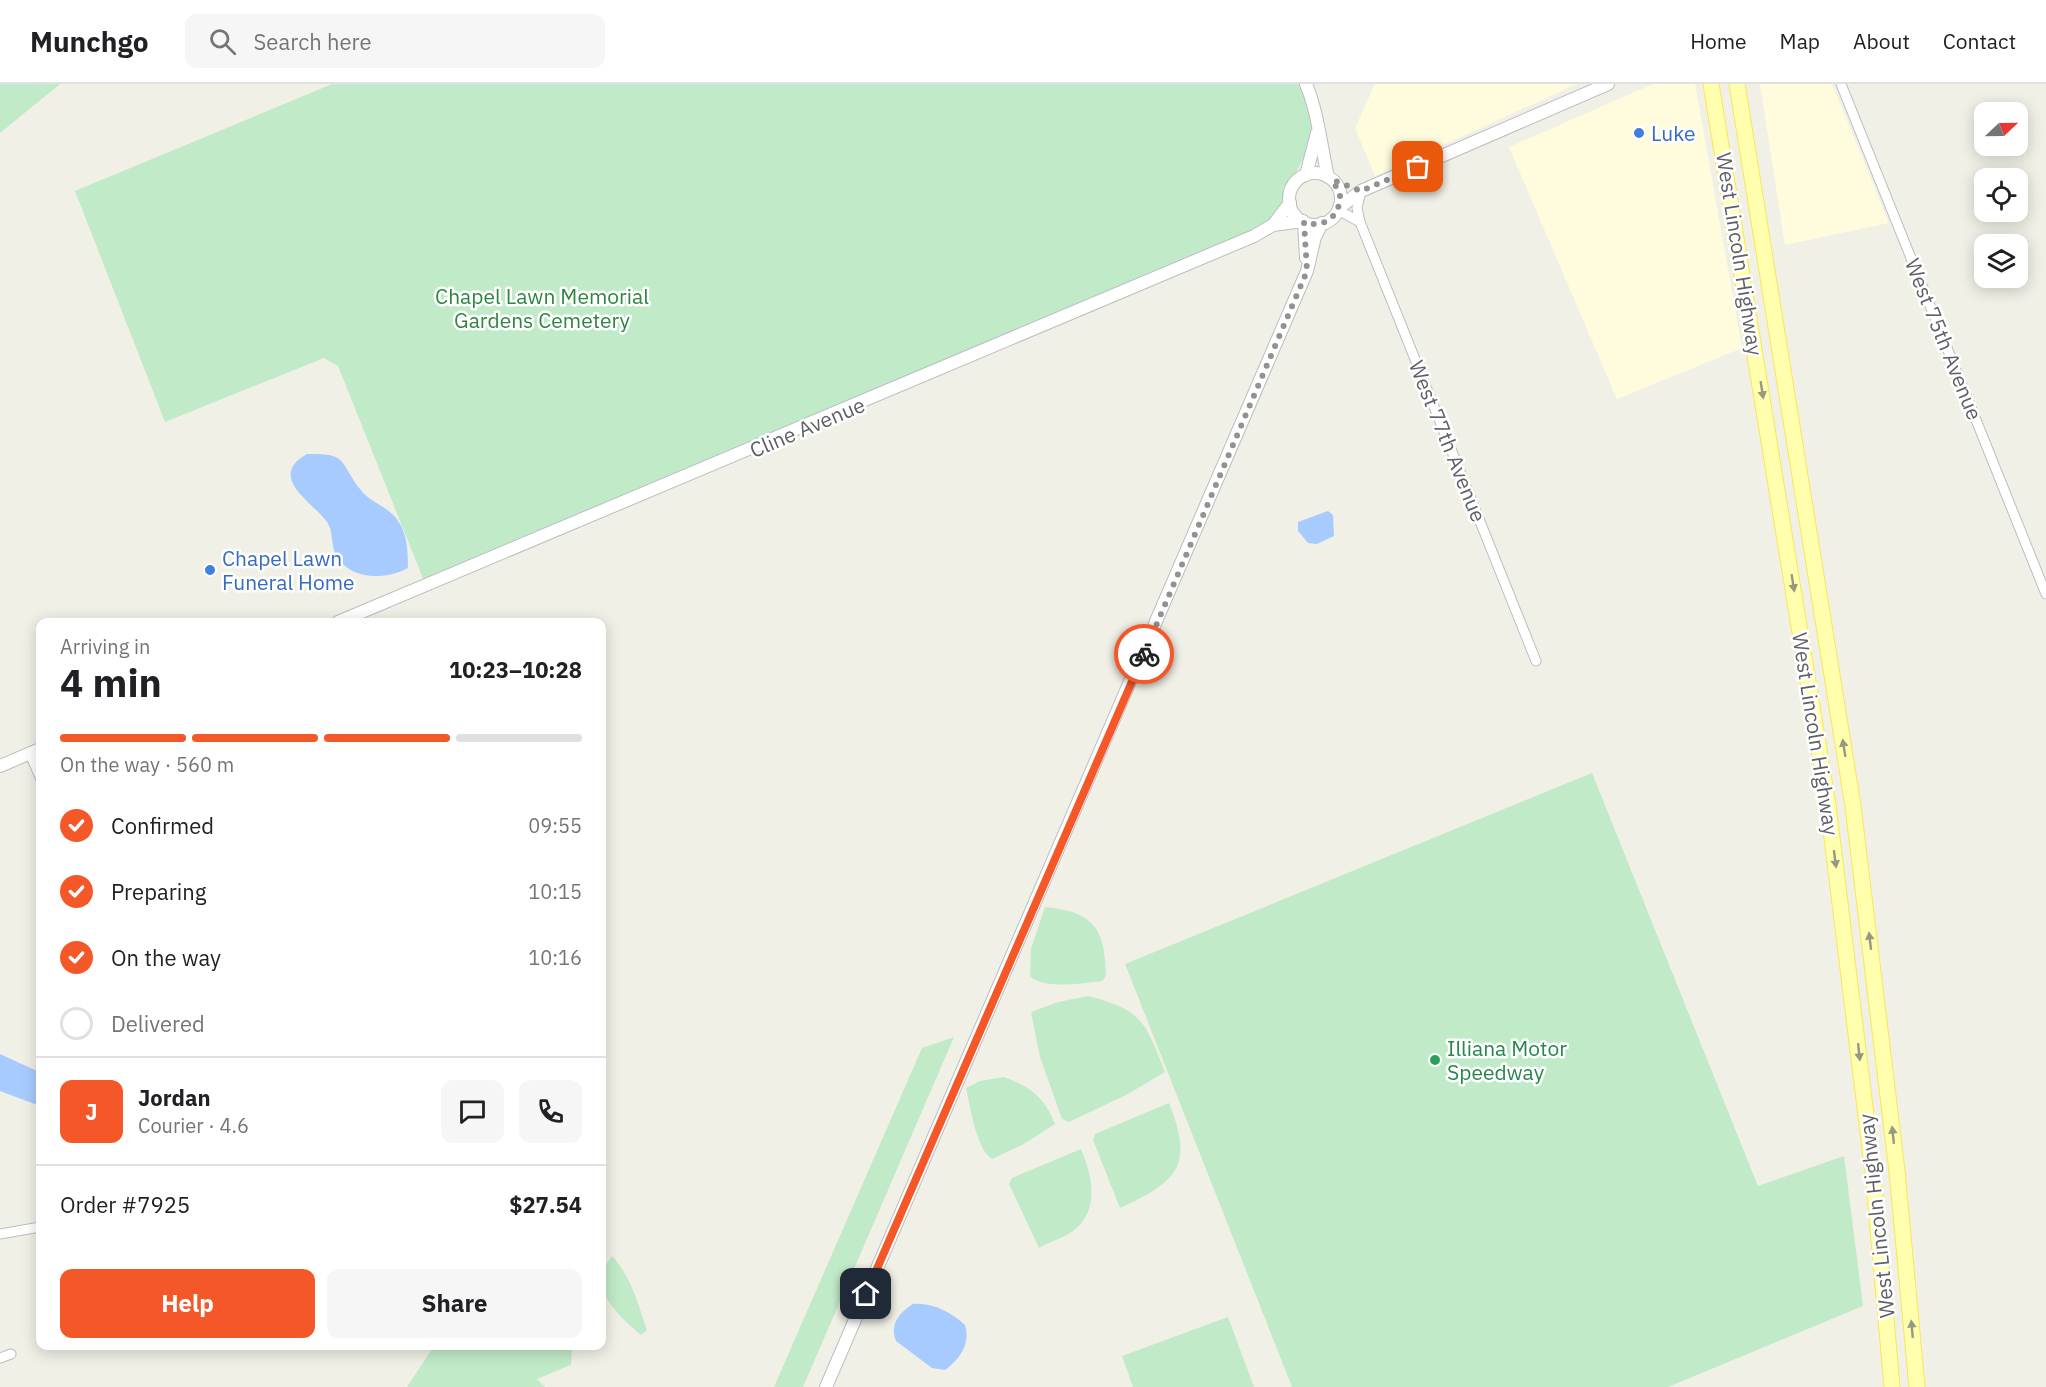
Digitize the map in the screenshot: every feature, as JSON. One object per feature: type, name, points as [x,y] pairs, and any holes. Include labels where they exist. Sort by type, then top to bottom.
[{"type":"main road","name":"West Lincoln Highway","points":[[1712,84],[1828,805],[1873,1173],[1892,1387]]},
{"type":"main road","name":"West Lincoln Highway","points":[[1737,84],[1853,806],[1895,1149],[1917,1387]]},
{"type":"street","points":[[1306,84],[1314,105],[1317,132],[1330,178],[1340,196],[1338,209]]},
{"type":"street","points":[[826,1387],[1307,271],[1315,237],[1322,223],[1361,191],[1608,84]]},
{"type":"street","name":"West 75th Avenue","points":[[1841,84],[2046,594]]},
{"type":"street","points":[[1306,175],[1317,132]]},
{"type":"street","points":[[1322,223],[1303,222],[1295,215],[1290,203],[1293,186],[1306,175],[1317,173],[1361,191]]},
{"type":"street","name":"West 77th Avenue","points":[[1361,191],[1357,208],[1360,222],[1536,662]]},
{"type":"street","name":"Cline Avenue","points":[[348,618],[875,398],[1254,236],[1273,225],[1290,203]]},
{"type":"street","points":[[1338,209],[1360,222]]},
{"type":"street","points":[[1303,222],[1307,271]]},
{"type":"street","name":"Cline Avenue","points":[[1273,225],[1303,222]]},
{"type":"street","points":[[0,766],[35,751]]},
{"type":"street","points":[[0,1234],[36,1228]]},
{"type":"street","points":[[0,1358],[10,1354]]},
{"type":"shaded area","points":[[1375,84],[1577,84],[1375,176],[1355,128]]},
{"type":"shaded area","points":[[1653,84],[1695,84],[1742,348],[1617,399],[1509,147]]},
{"type":"shaded area","points":[[1760,84],[1832,84],[1889,223],[1785,245]]},
{"type":"green space","points":[[0,84],[60,84],[0,133]]},
{"type":"green space","name":"Chapel Lawn Memorial Gardens Cemetery","points":[[332,84],[1301,84],[1310,112],[1311,134],[1305,155],[1291,182],[1286,198],[1273,216],[1254,231],[424,581],[338,366],[324,358],[165,422],[75,191]]},
{"type":"green space","name":"Illiana Motor Speedway","points":[[1592,773],[1758,1186],[1844,1156],[1863,1306],[1668,1387],[1292,1387],[1125,964]]},
{"type":"green space","points":[[1045,907],[1075,913],[1086,918],[1093,925],[1103,946],[1106,976],[1102,981],[1054,984],[1044,983],[1030,976],[1031,949]]},
{"type":"green space","points":[[1088,996],[1120,1007],[1140,1020],[1165,1072],[1128,1094],[1069,1122],[1062,1119],[1040,1057],[1031,1012],[1058,1002]]},
{"type":"green space","points":[[954,1037],[803,1387],[774,1387],[922,1048]]},
{"type":"green space","points":[[1004,1077],[1022,1084],[1036,1094],[1055,1124],[1022,1145],[992,1159],[986,1154],[978,1137],[966,1088],[980,1081]]},
{"type":"green space","points":[[1169,1103],[1180,1142],[1180,1157],[1176,1169],[1168,1180],[1156,1189],[1120,1208],[1093,1140],[1095,1134]]},
{"type":"green space","points":[[1081,1149],[1091,1181],[1091,1203],[1088,1213],[1073,1231],[1039,1248],[1009,1184],[1012,1178]]},
{"type":"green space","points":[[612,1256],[629,1281],[647,1330],[641,1335],[607,1299],[606,1265]]},
{"type":"green space","points":[[1228,1317],[1254,1387],[1133,1387],[1122,1356]]},
{"type":"green space","points":[[431,1350],[572,1350],[571,1365],[537,1379],[545,1387],[407,1387]]},
{"type":"water","points":[[307,454],[330,455],[337,458],[363,493],[396,518],[405,538],[408,568],[388,575],[367,576],[349,569],[341,562],[335,553],[327,522],[296,489],[292,480],[291,472],[296,463]]},
{"type":"water","points":[[1328,511],[1333,515],[1334,536],[1317,544],[1308,543],[1298,531],[1298,522]]},
{"type":"water","points":[[0,1054],[36,1071],[36,1104],[0,1091]]},
{"type":"water","points":[[913,1304],[941,1309],[965,1325],[966,1339],[963,1351],[945,1370],[932,1368],[896,1341],[894,1329],[897,1319]]},
{"type":"way so far","points":[[1144,654],[1307,271],[1304,222],[1322,223],[1335,215],[1339,208],[1340,196],[1333,180],[1361,191],[1418,167]]},
{"type":"place","name":"Luke","points":[[1639,133]]},
{"type":"place","name":"Chapel Lawn Funeral Home","points":[[210,570]]},
{"type":"place","name":"Illiana Motor Speedway","points":[[1435,1060]]},
{"type":"route","points":[[866,1294],[1144,654]]}]
